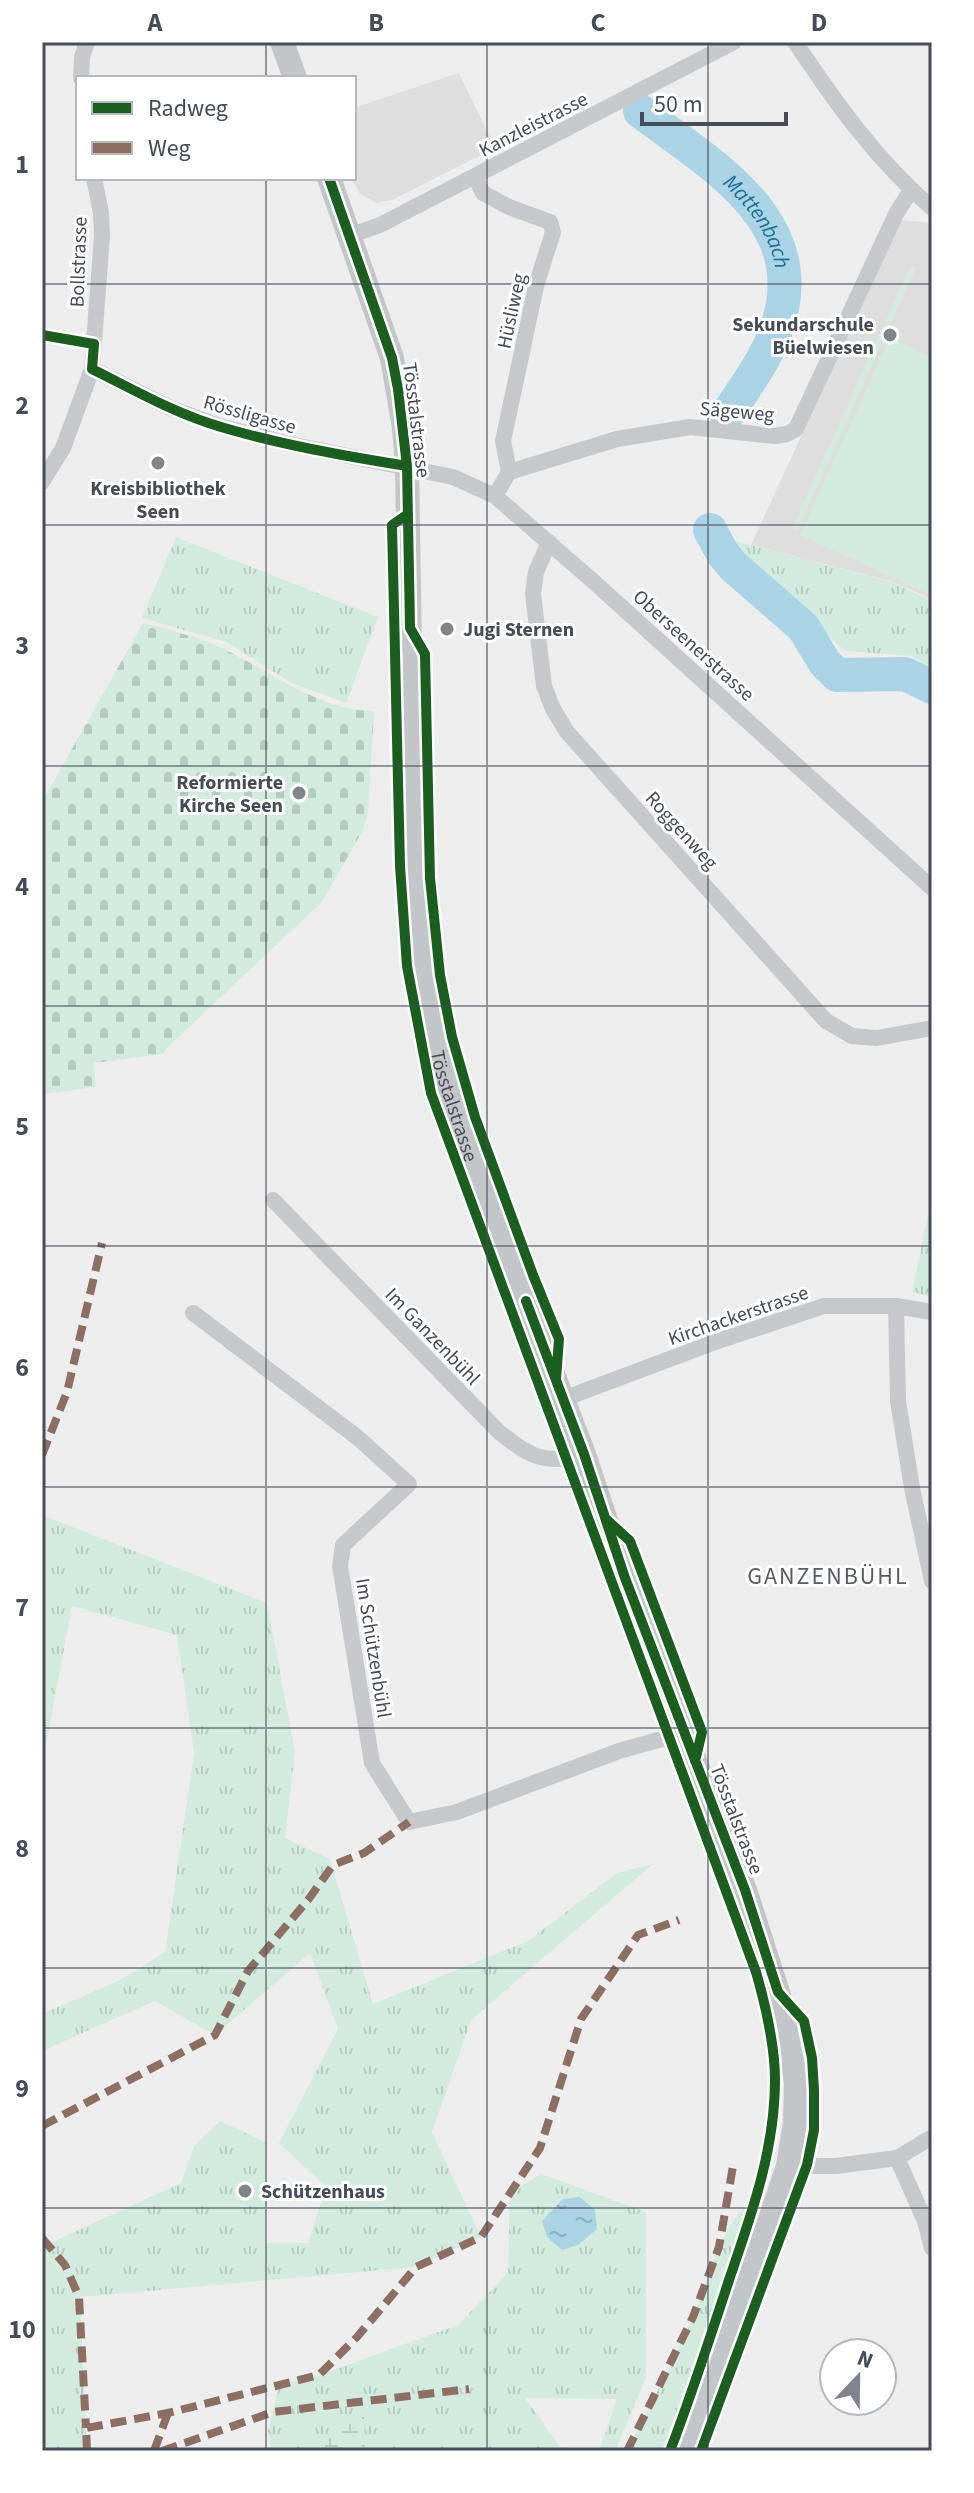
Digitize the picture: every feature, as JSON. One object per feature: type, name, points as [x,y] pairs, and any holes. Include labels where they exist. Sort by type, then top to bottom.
[{"type":"main road","points":[[282,42],[294,76]]},
{"type":"main road","name":"Tösstalstrasse","points":[[330,180],[392,358],[404,428],[414,889],[422,966],[441,1068],[479,1182],[584,1454],[625,1578],[745,1890],[778,1992],[796,2081],[795,2123],[788,2166],[724,2354],[686,2451]]},
{"type":"street","points":[[81,76],[87,42]]},
{"type":"street","name":"Kanzleistrasse","points":[[349,236],[380,225],[734,42]]},
{"type":"street","points":[[795,42],[842,113],[911,190],[932,208]]},
{"type":"street","name":"Hüsliweg","points":[[475,177],[483,193],[509,207],[550,222],[553,232],[536,286],[503,441],[509,472]]},
{"type":"street","name":"Bollstrasse","points":[[42,482],[63,448],[92,369],[102,236],[94,180]]},
{"type":"street","name":"Sägeweg","points":[[509,472],[617,439],[690,427],[775,436],[796,429],[896,214],[911,190]]},
{"type":"street","name":"Rössligasse","points":[[92,369],[170,408],[219,426],[289,444],[407,466]]},
{"type":"street","name":"Oberseenerstrasse","points":[[407,466],[453,477],[495,496],[932,888]]},
{"type":"street","points":[[495,496],[509,472]]},
{"type":"street","name":"Roggenweg","points":[[549,542],[536,572],[533,594],[544,686],[567,732],[826,1021],[852,1036],[877,1038],[932,1028]]},
{"type":"street","name":"Im Ganzenbühl","points":[[273,1200],[499,1432],[527,1453],[557,1461],[584,1454]]},
{"type":"street","name":"Kirchackerstrasse","points":[[563,1399],[715,1342],[824,1306],[896,1306],[932,1312]]},
{"type":"street","points":[[896,1306],[898,1401],[932,1581]]},
{"type":"street","name":"Im Schützenbühl","points":[[193,1313],[357,1437],[409,1484],[343,1545],[340,1566],[372,1763],[409,1822],[457,1812],[619,1751],[669,1737],[681,1727]]},
{"type":"street","points":[[788,2166],[836,2166],[897,2158],[932,2137]]},
{"type":"street","points":[[897,2158],[925,2221],[932,2248]]},
{"type":"shaded area","points":[[459,73],[495,148],[392,200],[376,203],[360,194],[352,180],[356,180],[356,107]]},
{"type":"shaded area","name":"Sekundarschule Büelwiesen","points":[[901,220],[932,223],[932,599],[890,581],[751,545]]},
{"type":"green space","points":[[911,265],[916,268],[797,531],[792,528]]},
{"type":"green space","points":[[890,338],[932,357],[932,582],[927,593],[800,535]]},
{"type":"green space","points":[[176,537],[378,617],[346,703],[290,682],[226,642],[142,618]]},
{"type":"green space","points":[[732,540],[888,581],[932,600],[932,670],[912,656],[845,651],[728,545]]},
{"type":"green space","points":[[143,623],[222,648],[318,698],[337,705],[374,711],[368,812],[363,830],[322,902],[163,1054],[94,1063],[96,1087],[42,1094],[42,802]]},
{"type":"green space","points":[[932,1204],[932,1297],[912,1292]]},
{"type":"green space","points":[[42,1515],[267,1603],[295,1752],[285,1838],[330,1859],[373,2004],[528,1941],[617,1873],[653,1864],[471,2020],[432,2132],[481,2237],[416,2267],[80,2297],[87,2451],[42,2451],[42,2238],[48,2244],[181,2183],[194,2146],[220,2121],[267,2143],[265,2243],[308,2243],[326,2187],[279,2143],[338,2029],[310,1953],[215,2035],[155,2001],[42,2051],[42,2014],[120,1980],[165,1952],[194,1753],[177,1635],[72,1606],[42,1766]]},
{"type":"green space","points":[[541,2174],[646,2212],[646,2378],[615,2451],[599,2451],[617,2399],[525,2398],[563,2451],[271,2451],[268,2431],[279,2385],[319,2375],[458,2325],[508,2273],[510,2193]]},
{"type":"green space","points":[[757,2197],[670,2451],[627,2451],[692,2319],[725,2236],[744,2207]]},
{"type":"green space","points":[[364,2416],[365,2451],[324,2451],[330,2424]]},
{"type":"water","points":[[580,2197],[595,2210],[597,2229],[578,2245],[562,2250],[547,2237],[542,2221],[563,2199]]},
{"type":"waterway","name":"Mattenbach","points":[[640,111],[697,153],[750,200],[769,227],[781,258],[784,292],[776,330],[761,363],[727,415]]},
{"type":"waterway","name":"Mattenbach","points":[[710,530],[734,567],[803,627],[825,663],[837,675],[905,674],[932,687]]},
{"type":"marked path","points":[[42,1455],[67,1392],[102,1243]]},
{"type":"marked path","points":[[42,2126],[215,2035],[248,1971],[333,1865],[364,1853],[409,1822]]},
{"type":"marked path","points":[[87,2451],[86,2428],[168,2413],[319,2375],[357,2337],[416,2267],[481,2237],[540,2148],[581,2019],[638,1935],[679,1920]]},
{"type":"marked path","points":[[627,2451],[693,2317],[719,2247],[733,2166]]},
{"type":"marked path","points":[[42,2238],[65,2265],[79,2297],[86,2428]]},
{"type":"marked path","points":[[162,2451],[273,2412],[469,2389]]},
{"type":"marked path","points":[[154,2451],[168,2413]]},
{"type":"cycle path","points":[[330,180],[392,358],[398,389],[407,466],[410,628],[425,654],[430,878],[440,975],[452,1037],[475,1117],[559,1339],[556,1379]]},
{"type":"cycle path","points":[[42,335],[94,344],[92,369],[204,422],[290,445],[407,466]]},
{"type":"cycle path","points":[[408,514],[392,525],[400,866],[407,966],[431,1093],[756,1972],[772,2039],[774,2106],[767,2156],[746,2229],[670,2451]]},
{"type":"cycle path","points":[[526,1301],[584,1454],[625,1578],[745,1890],[778,1992],[804,2021],[812,2058],[814,2130],[807,2165],[701,2451]]},
{"type":"cycle path","points":[[607,1520],[630,1541],[702,1732],[695,1761]]},
{"type":"place","name":"Sekundarschule Büelwiesen","points":[[890,335]]},
{"type":"place","name":"Kreisbibliothek Seen","points":[[158,463]]},
{"type":"place","name":"Jugi Sternen","points":[[447,629]]},
{"type":"place","name":"Reformierte Kirche Seen","points":[[299,793]]},
{"type":"place","name":"Schützenhaus","points":[[245,2191]]},
{"type":"district","name":"GANZENBÜHL","points":[[828,1576]]}]
